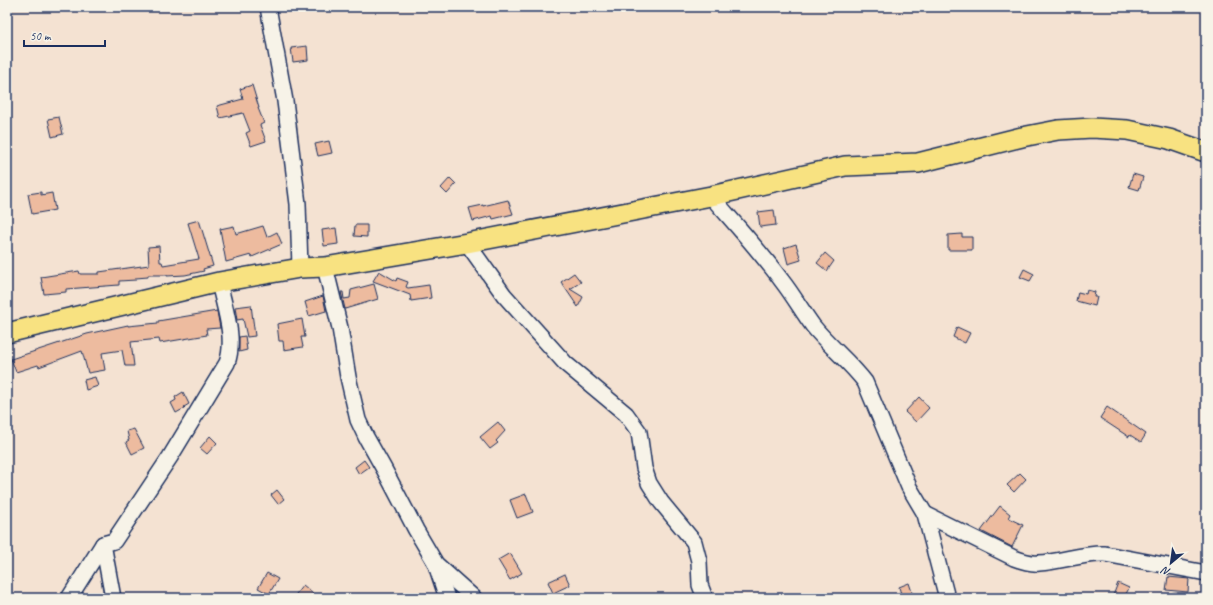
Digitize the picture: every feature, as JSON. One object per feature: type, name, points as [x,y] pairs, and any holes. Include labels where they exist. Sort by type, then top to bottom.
[{"type":"main road","points":[[7,333],[219,282],[300,268],[325,267],[467,242],[711,196],[846,166],[918,163],[1022,137],[1058,130],[1092,128],[1127,130],[1169,139],[1206,152]]},
{"type":"street","points":[[268,7],[284,101],[298,204],[300,268]]},
{"type":"street","points":[[711,196],[782,280],[813,325],[830,345],[856,370],[865,382],[908,488],[925,514],[947,598]]},
{"type":"street","points":[[467,242],[504,295],[566,364],[626,414],[633,423],[639,432],[644,468],[649,483],[661,502],[694,542],[699,561],[700,585],[705,598]]},
{"type":"street","points":[[325,267],[340,328],[348,377],[358,420],[436,564],[447,598]]},
{"type":"street","points":[[69,598],[103,544],[114,542],[170,457],[227,363],[230,354],[231,341],[219,282]]},
{"type":"street","points":[[925,514],[1023,561],[1038,563],[1080,555],[1105,554],[1206,573]]},
{"type":"street","points":[[103,544],[114,598]]},
{"type":"street","points":[[436,564],[474,598]]},
{"type":"building","points":[[307,46],[308,60],[293,62],[291,48]]},
{"type":"building","points":[[252,85],[258,108],[264,123],[260,125],[266,141],[251,146],[246,133],[250,131],[243,113],[220,118],[217,106],[243,99],[240,89]]},
{"type":"building","points":[[59,117],[63,134],[52,137],[48,119]]},
{"type":"building","points":[[329,141],[332,153],[318,156],[315,144]]},
{"type":"building","points":[[1133,174],[1143,177],[1139,190],[1129,187]]},
{"type":"building","points":[[450,178],[456,184],[447,194],[441,188]]},
{"type":"building","points":[[41,192],[41,195],[52,193],[55,210],[32,214],[28,194]]},
{"type":"building","points":[[508,200],[513,214],[493,219],[492,216],[473,221],[469,208]]},
{"type":"building","points":[[774,210],[776,225],[760,227],[758,212]]},
{"type":"building","points":[[199,220],[213,266],[203,269],[204,271],[185,275],[148,275],[148,277],[136,278],[136,280],[119,281],[119,285],[66,289],[66,292],[44,294],[41,277],[79,271],[80,274],[99,274],[99,272],[149,265],[148,247],[159,246],[160,262],[162,262],[163,265],[199,259],[188,223]]},
{"type":"building","points":[[355,225],[367,225],[367,237],[354,236]]},
{"type":"building","points":[[234,226],[236,234],[263,226],[267,237],[277,232],[282,244],[252,257],[251,255],[226,262],[220,229]]},
{"type":"building","points":[[336,228],[338,244],[324,246],[322,230]]},
{"type":"building","points":[[962,234],[962,237],[972,237],[972,250],[948,250],[948,235]]},
{"type":"building","points":[[796,244],[801,260],[788,264],[784,248]]},
{"type":"building","points":[[825,253],[834,261],[827,271],[817,263]]},
{"type":"building","points":[[1024,269],[1034,274],[1030,281],[1020,277]]},
{"type":"building","points":[[379,271],[396,281],[397,278],[408,282],[406,287],[408,288],[429,285],[431,298],[411,301],[410,295],[373,281]]},
{"type":"building","points":[[574,273],[581,282],[570,289],[583,297],[578,307],[561,282]]},
{"type":"building","points":[[374,284],[378,299],[345,309],[341,292],[343,292],[344,299],[350,298],[351,290]]},
{"type":"building","points":[[1087,290],[1095,292],[1094,297],[1097,297],[1095,306],[1076,301],[1078,292],[1086,294]]},
{"type":"building","points":[[323,296],[326,311],[309,316],[305,302]]},
{"type":"building","points":[[251,305],[255,336],[247,337],[243,319],[237,320],[235,307]]},
{"type":"building","points":[[217,311],[220,328],[206,329],[207,335],[160,343],[159,339],[131,342],[134,366],[125,366],[122,350],[102,353],[105,370],[88,373],[82,351],[39,367],[38,365],[16,372],[11,359],[87,334],[128,325],[158,323],[158,321]]},
{"type":"building","points":[[302,319],[305,337],[301,337],[303,347],[284,350],[283,341],[279,341],[277,324]]},
{"type":"building","points":[[957,327],[970,333],[965,343],[953,337]]},
{"type":"building","points":[[245,336],[247,350],[239,352],[239,337]]},
{"type":"building","points":[[95,377],[98,386],[86,390],[84,380]]},
{"type":"building","points":[[183,392],[189,404],[176,413],[171,403],[176,400],[175,397]]},
{"type":"building","points":[[919,397],[929,408],[916,422],[905,412]]},
{"type":"building","points":[[1107,407],[1146,434],[1141,442],[1130,435],[1129,437],[1100,418]]},
{"type":"building","points":[[498,422],[505,431],[496,441],[498,443],[490,449],[480,437]]},
{"type":"building","points":[[134,429],[144,448],[132,454],[126,442],[129,440],[127,431]]},
{"type":"building","points":[[210,436],[217,443],[207,454],[200,448]]},
{"type":"building","points":[[364,460],[369,467],[359,474],[355,467]]},
{"type":"building","points":[[1020,473],[1026,479],[1014,492],[1007,485]]},
{"type":"building","points":[[277,490],[284,499],[278,504],[271,495]]},
{"type":"building","points":[[526,494],[533,512],[517,518],[510,500]]},
{"type":"building","points":[[1000,506],[1010,514],[1008,518],[1023,525],[1012,547],[981,531]]},
{"type":"building","points":[[510,553],[522,573],[510,580],[498,560]]},
{"type":"building","points":[[267,573],[278,579],[269,594],[258,588]]},
{"type":"building","points":[[565,574],[570,585],[553,593],[548,582]]},
{"type":"building","points":[[1168,577],[1189,579],[1188,592],[1166,590]]},
{"type":"building","points":[[909,583],[914,598],[902,598],[899,587]]},
{"type":"building","points":[[1118,583],[1129,588],[1124,598],[1112,598]]},
{"type":"building","points":[[303,585],[313,593],[309,598],[293,598]]}]
